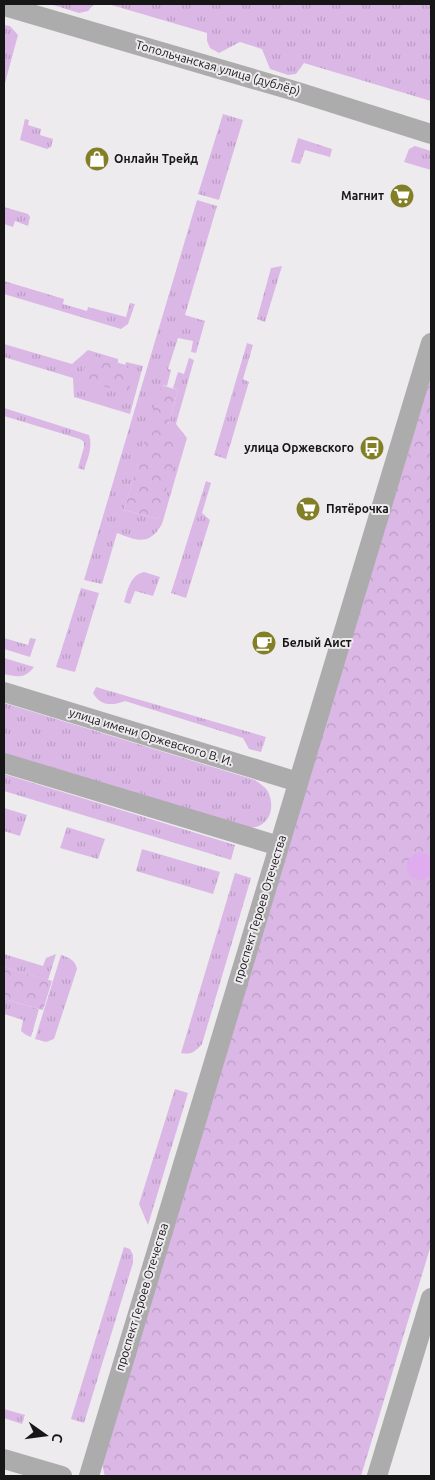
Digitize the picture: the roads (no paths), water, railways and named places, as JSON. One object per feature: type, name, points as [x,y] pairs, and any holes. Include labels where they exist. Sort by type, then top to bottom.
[{"type":"street","name":"Топольчанская улица (дублёр)","points":[[4,6],[298,92],[431,134]]},
{"type":"street","name":"проспект Героев Отечества","points":[[88,1476],[431,343]]},
{"type":"street","name":"улица имени Оржевского В. И.","points":[[4,692],[298,782]]},
{"type":"street","points":[[4,762],[279,846]]},
{"type":"street","points":[[377,1476],[431,1298]]},
{"type":"street","points":[[4,1459],[62,1476]]},
{"type":"place","name":"Онлайн Трейд","points":[[97,159]]},
{"type":"place","name":"Магнит","points":[[402,196]]},
{"type":"place","name":"улица Оржевского","points":[[372,448]]},
{"type":"place","name":"Пятёрочка","points":[[308,509]]},
{"type":"place","name":"Белый Аист","points":[[264,643]]}]
